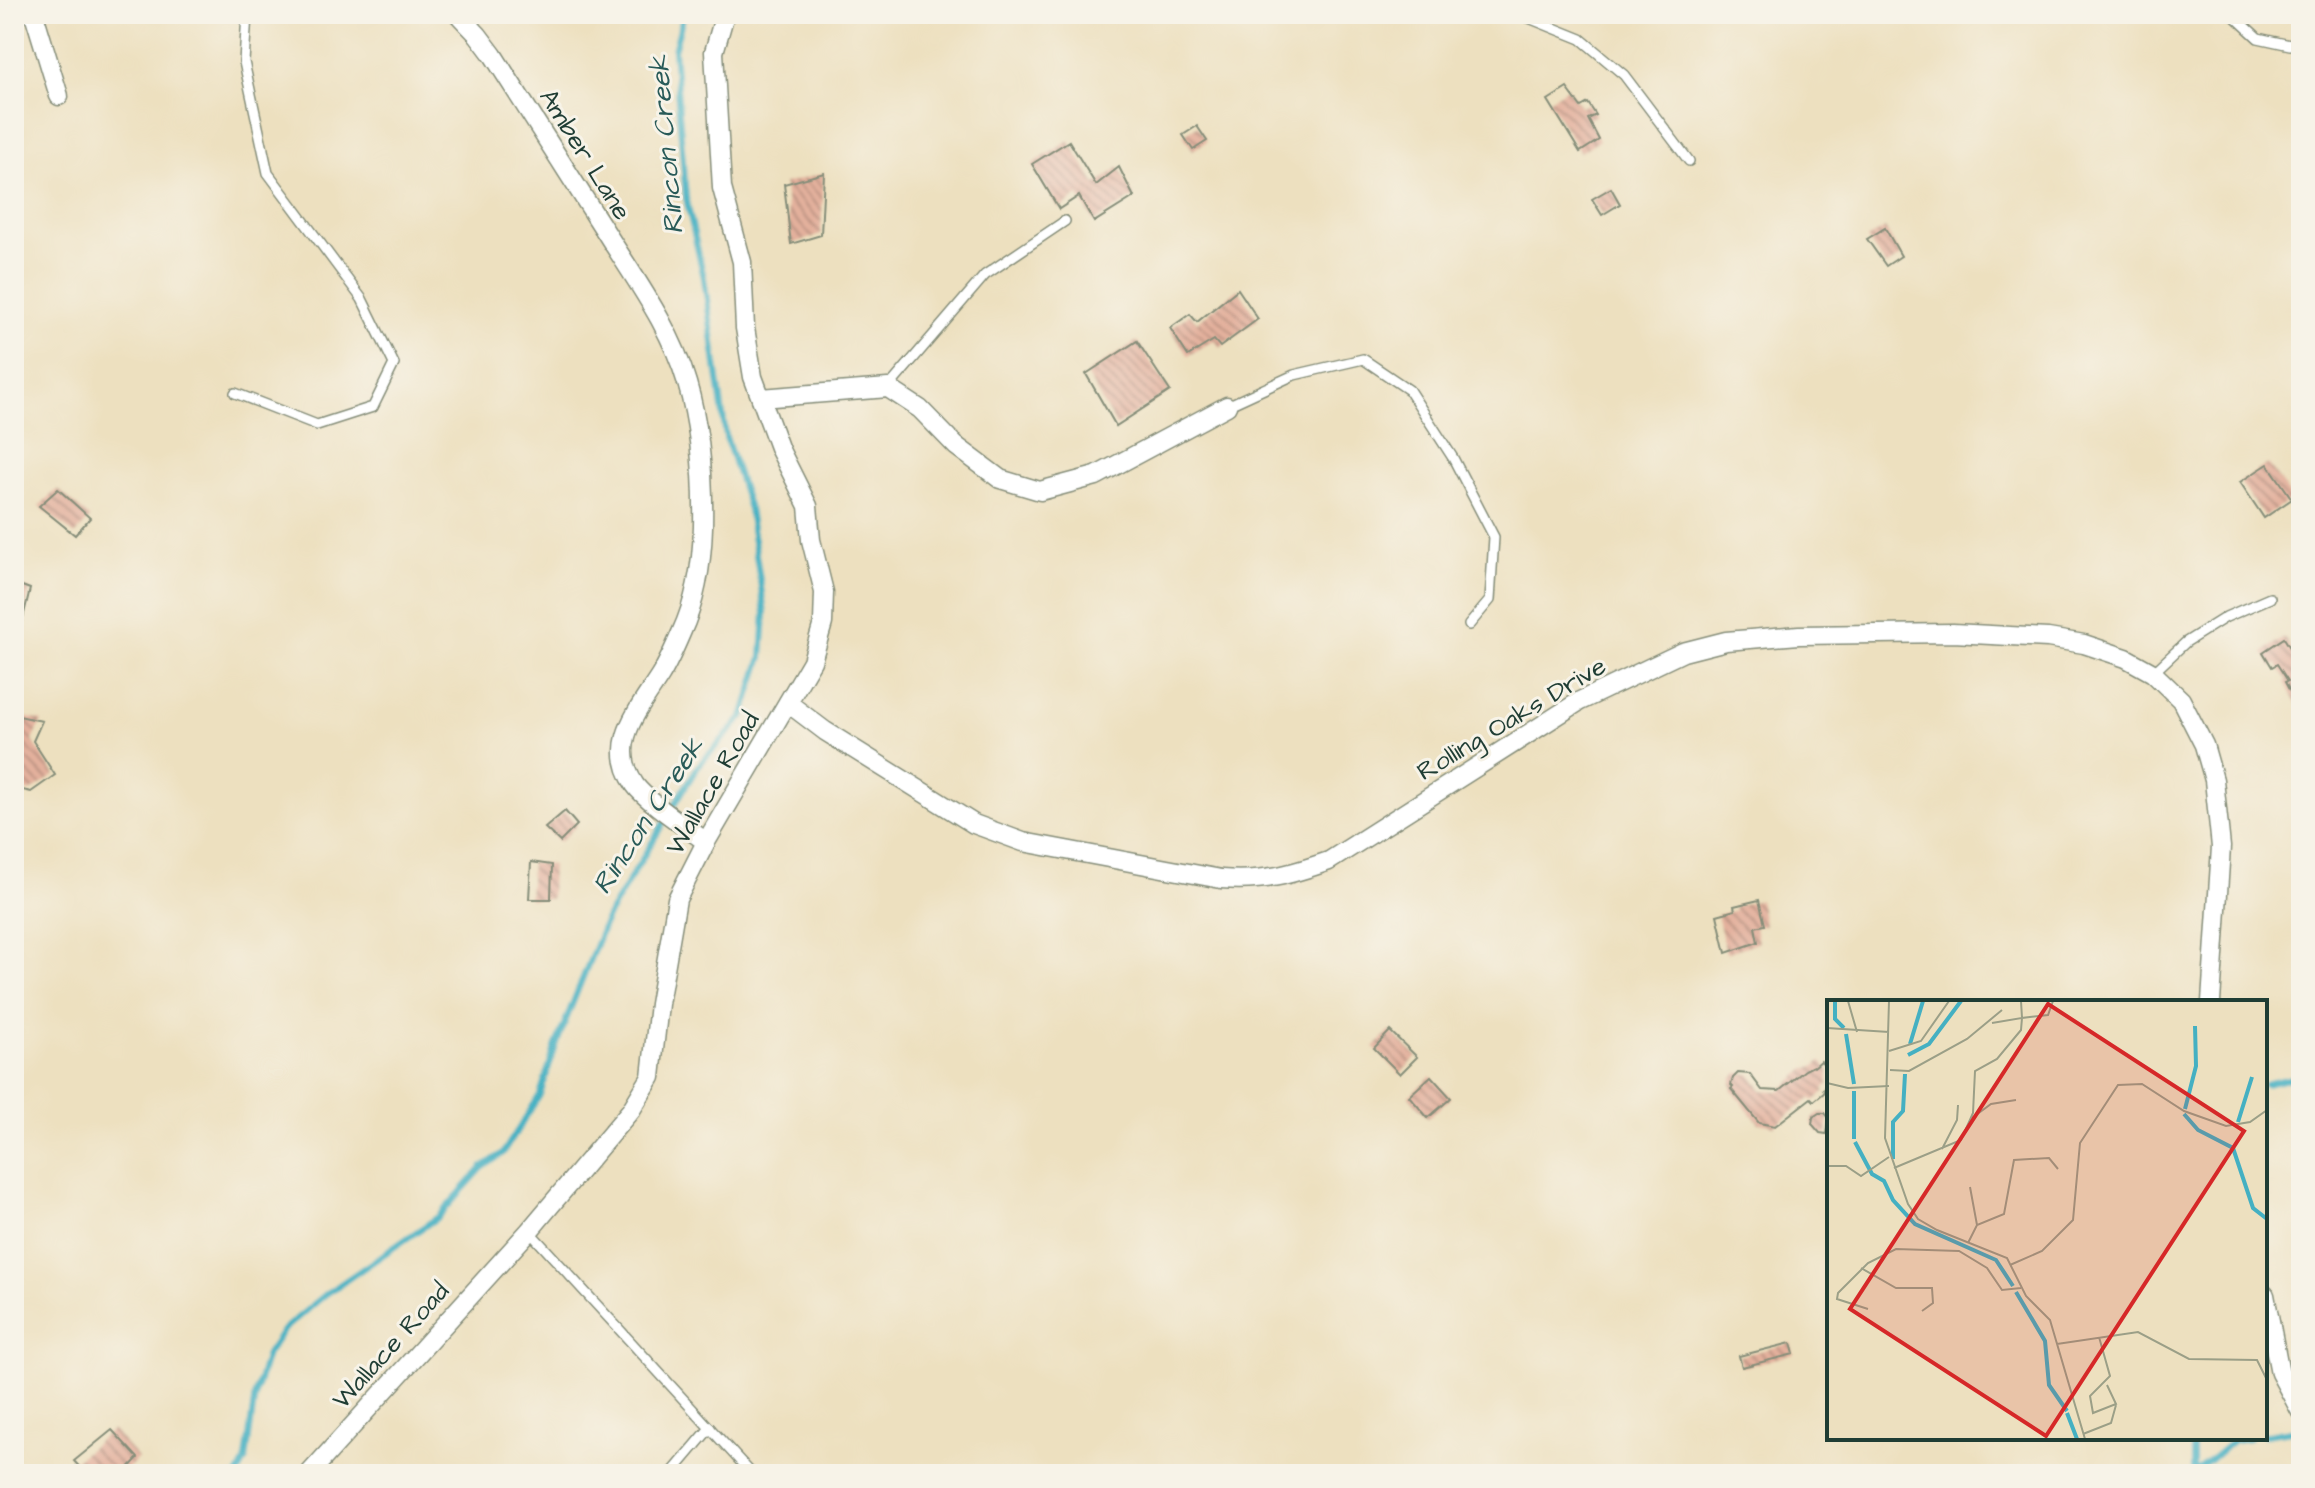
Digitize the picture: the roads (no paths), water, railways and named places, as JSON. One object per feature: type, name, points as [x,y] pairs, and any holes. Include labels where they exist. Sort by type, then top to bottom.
[{"type":"street","points":[[34,14],[59,96]]},
{"type":"street","name":"Amber Lane","points":[[458,14],[493,55],[641,288],[669,337],[690,396],[702,469],[703,529],[695,591],[682,631],[662,673],[630,722],[624,747],[627,769],[637,789],[706,842]]},
{"type":"street","name":"Wallace Road","points":[[309,1474],[529,1231],[631,1110],[651,1077],[659,1004],[677,899],[706,842],[812,661],[823,623],[824,592],[811,540],[808,506],[780,450],[753,377],[745,328],[742,262],[722,188],[714,52],[725,14]]},
{"type":"street","points":[[761,398],[888,388],[920,409],[956,446],[1000,479],[1040,491],[1096,476],[1227,406]]},
{"type":"street","name":"Rolling Oaks Drive","points":[[788,703],[825,731],[974,824],[1023,842],[1221,879],[1249,880],[1287,875],[1329,861],[1580,701],[1683,652],[1726,641],[1799,635],[1953,633],[2048,638],[2084,644],[2126,658],[2153,673],[2181,700],[2204,745],[2214,780],[2221,847],[2211,1000]]},
{"type":"street","points":[[2267,1305],[2280,1373],[2301,1412]]},
{"type":"lane","points":[[235,393],[317,425],[373,407],[394,364],[362,299],[268,173],[244,62],[247,14]]},
{"type":"lane","points":[[1519,14],[1581,39],[1624,75],[1689,161]]},
{"type":"lane","points":[[2232,14],[2258,38],[2290,45],[2301,39]]},
{"type":"lane","points":[[888,388],[985,275],[1065,221]]},
{"type":"lane","points":[[1227,406],[1294,375],[1363,359],[1409,390],[1453,458],[1494,537],[1490,600],[1469,625]]},
{"type":"lane","points":[[2153,673],[2186,642],[2226,617],[2270,598]]},
{"type":"lane","points":[[529,1231],[752,1474]]},
{"type":"lane","points":[[671,1474],[710,1428]]},
{"type":"waterway","name":"Rincon Creek","points":[[238,1474],[246,1459],[255,1394],[267,1354],[284,1329],[326,1294],[438,1217],[482,1168],[503,1153],[540,1095],[556,1045],[607,917],[698,766],[743,717],[762,657],[765,613],[749,509],[726,437],[704,278],[686,198],[674,50],[684,14]]},
{"type":"waterway","points":[[2267,1084],[2301,1076]]},
{"type":"waterway","points":[[2267,1435],[2297,1430]]},
{"type":"waterway","points":[[2193,1440],[2193,1474]]},
{"type":"waterway","points":[[2193,1474],[2234,1440]]}]
